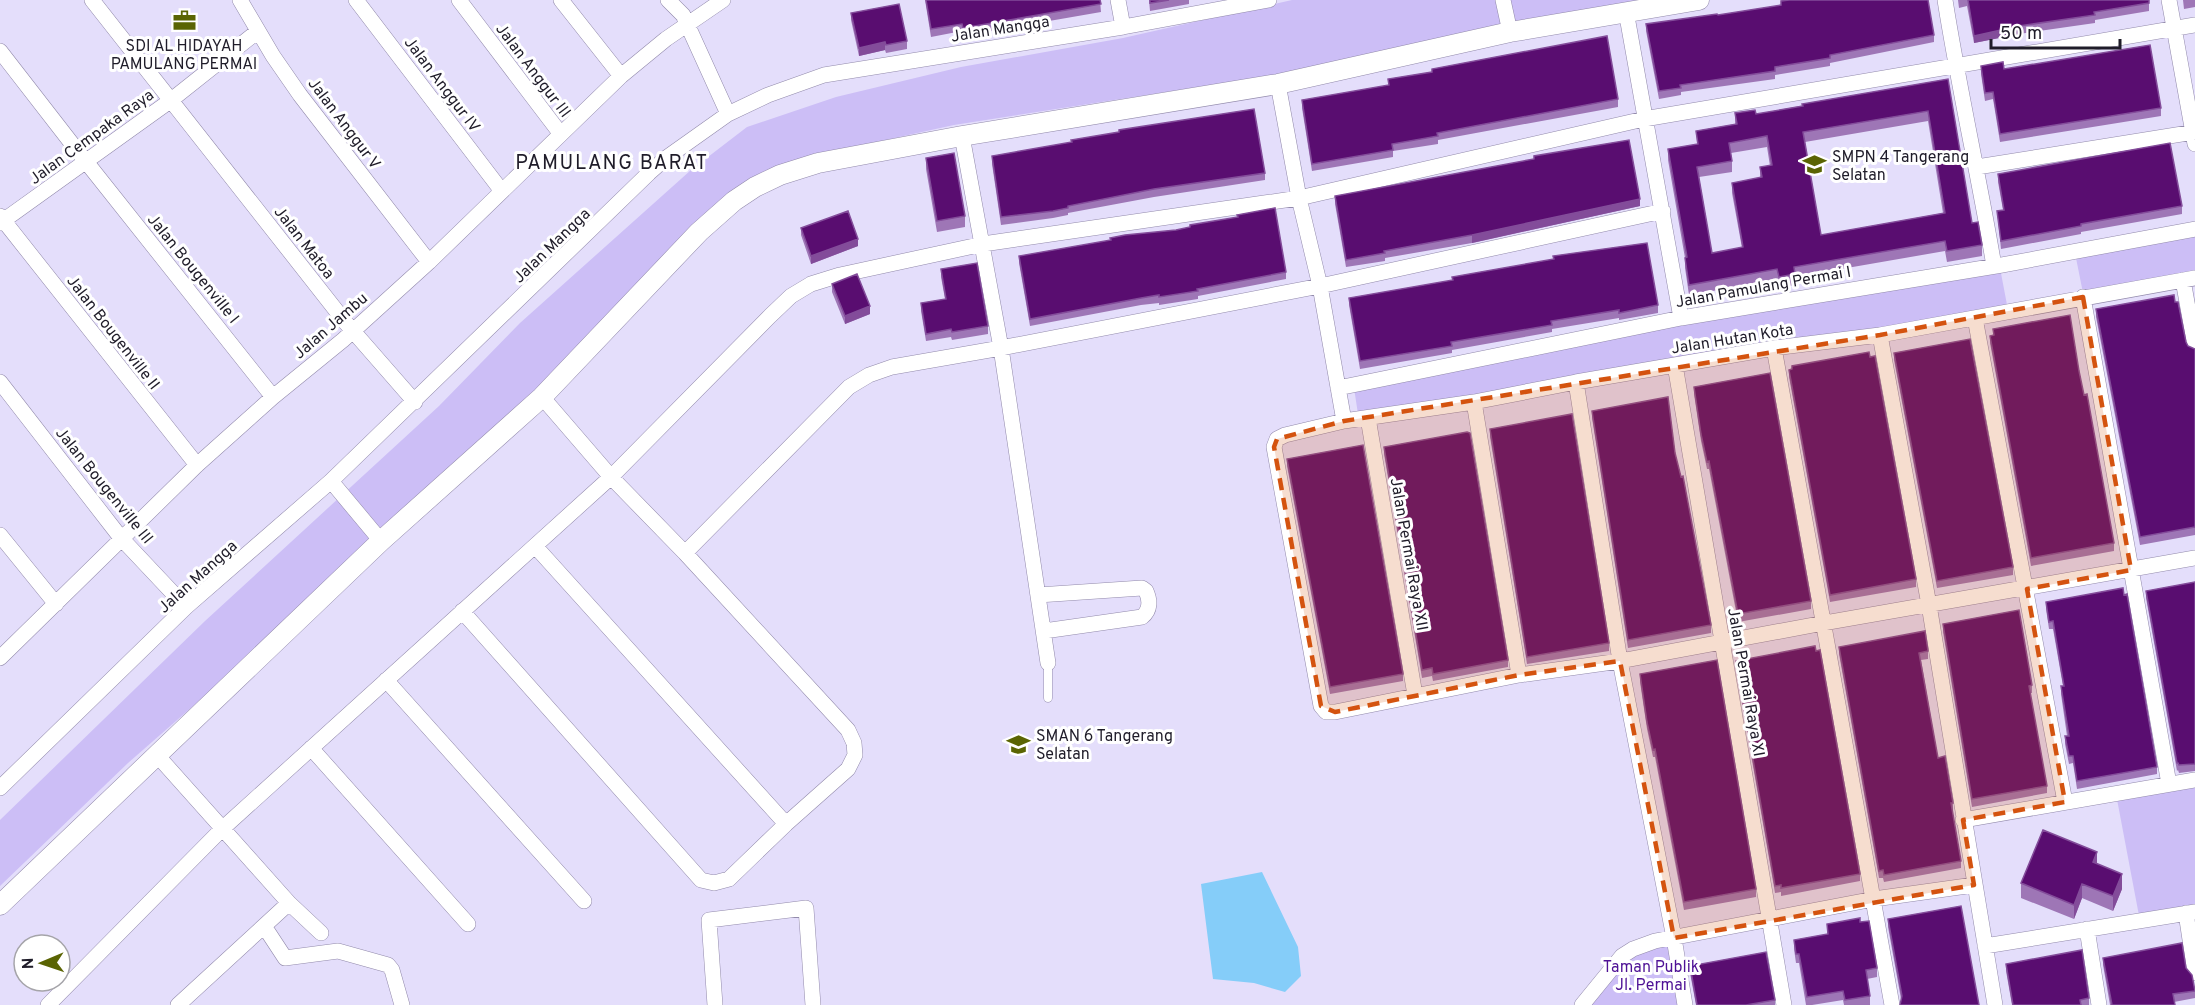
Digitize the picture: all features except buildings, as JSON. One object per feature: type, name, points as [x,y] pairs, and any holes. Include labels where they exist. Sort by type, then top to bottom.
[{"type":"street","name":"Jalan Matoa","points":[[92,0],[353,331],[415,402]]},
{"type":"street","name":"Jalan Anggur V","points":[[240,0],[300,95],[429,262]]},
{"type":"street","name":"Jalan Anggur IV","points":[[356,0],[501,190]]},
{"type":"street","name":"Jalan Anggur III","points":[[459,0],[560,134]]},
{"type":"street","points":[[561,0],[621,76]]},
{"type":"street","points":[[668,0],[685,13],[728,114]]},
{"type":"street","name":"Jalan Jambu","points":[[0,658],[197,465],[273,397],[353,331],[429,262],[685,13],[723,0]]},
{"type":"street","points":[[1118,0],[1123,27]]},
{"type":"street","name":"Jalan Mangga","points":[[0,788],[186,607],[331,482],[649,173],[666,158],[728,114],[768,94],[824,75],[1123,27],[1269,0]]},
{"type":"street","points":[[1503,0],[1510,32]]},
{"type":"street","points":[[0,905],[381,541],[543,397],[699,232],[734,201],[755,187],[780,175],[818,163],[962,136],[1278,84],[1510,32],[1699,0]]},
{"type":"street","points":[[1945,0],[1994,266]]},
{"type":"street","points":[[1977,167],[2194,136],[2169,0]]},
{"type":"street","points":[[1626,11],[1681,318]]},
{"type":"street","points":[[48,1005],[222,829],[611,477],[770,316],[791,296],[811,284],[840,275],[982,244],[1299,198],[1644,119],[2195,25]]},
{"type":"street","name":"Jalan Cempaka Raya","points":[[1,220],[170,101],[258,31]]},
{"type":"street","name":"Jalan Bougenville I","points":[[0,51],[273,397]]},
{"type":"street","points":[[1278,84],[1299,198],[1320,286],[1344,421]]},
{"type":"street","points":[[962,136],[1001,348],[1048,663]]},
{"type":"street","points":[[685,553],[849,387],[869,375],[892,367],[1320,286],[1663,211]]},
{"type":"street","name":"Jalan Bougenville II","points":[[1,220],[197,465]]},
{"type":"street","name":"Jalan Pamulang Permai I","points":[[1338,388],[1681,318],[1994,266],[2195,229]]},
{"type":"street","points":[[2189,279],[2195,347]]},
{"type":"street","name":"Jalan Hutan Kota","points":[[1415,695],[1335,712],[1326,712],[1321,706],[1274,447],[1277,439],[1344,421],[1474,402],[1774,348],[1880,335],[2189,279]]},
{"type":"street","points":[[2084,297],[2169,784]]},
{"type":"street","points":[[1976,318],[2065,802]]},
{"type":"street","points":[[1880,335],[1929,605],[1995,1005]]},
{"type":"street","points":[[1774,348],[1892,1005]]},
{"type":"street","name":"Jalan Permai Raya XI","points":[[1675,365],[1784,1005]]},
{"type":"street","name":"Jalan Bougenville III","points":[[0,382],[121,538],[186,607]]},
{"type":"street","points":[[1576,382],[1620,661],[1685,1005]]},
{"type":"street","points":[[462,611],[701,880],[714,883],[729,879],[848,769],[855,755],[854,743],[848,730],[685,553],[611,477],[543,397]]},
{"type":"street","points":[[1474,402],[1520,675]]},
{"type":"street","name":"Jalan Permai Raya XII","points":[[1368,418],[1415,695]]},
{"type":"street","points":[[331,482],[381,541]]},
{"type":"street","points":[[0,535],[56,604]]},
{"type":"street","points":[[535,546],[786,824]]},
{"type":"street","points":[[1415,695],[1520,675],[1620,661],[2195,558]]},
{"type":"street","points":[[1038,596],[1142,588],[1146,591],[1149,602],[1143,617],[1044,631]]},
{"type":"street","points":[[386,680],[584,900]]},
{"type":"street","points":[[311,748],[468,924]]},
{"type":"street","points":[[156,754],[289,903],[321,933]]},
{"type":"street","points":[[1963,819],[2195,780]]},
{"type":"street","points":[[1582,1005],[1622,956],[1633,949],[1655,941],[1874,899],[1974,885]]},
{"type":"street","points":[[178,1005],[289,903]]},
{"type":"street","points":[[715,1005],[709,920],[806,908],[813,1005]]},
{"type":"street","points":[[1985,946],[2190,912],[2195,973]]},
{"type":"street","points":[[264,926],[285,958],[338,951],[388,965],[392,970],[402,1005]]},
{"type":"street","points":[[2087,929],[2098,1005]]},
{"type":"lane","points":[[1048,663],[1048,698]]},
{"type":"highlighted area","points":[[2083,297],[2131,570],[2027,589],[2065,802],[1963,820],[1974,885],[1674,938],[1620,661],[1519,675],[1335,712],[1321,706],[1274,447],[1277,439],[1344,421],[1880,335]]},
{"type":"green space","points":[[1292,0],[1652,0],[1282,74],[954,125],[835,151],[756,184],[377,545],[128,763],[0,886],[0,820],[205,621],[439,406],[520,323],[691,170],[747,127],[836,97],[961,67],[1123,38]]},
{"type":"green space","points":[[2195,233],[2195,274],[2083,293],[2076,258]]},
{"type":"green space","points":[[2000,268],[2008,310],[1360,427],[1354,388],[1681,322]]},
{"type":"green space","points":[[2195,780],[2195,912],[2140,921],[2116,794]]},
{"type":"green space","name":"Taman Publik Jl. Permai","points":[[1674,938],[1685,1005],[1582,1005],[1622,956]]},
{"type":"water","points":[[1262,872],[1298,947],[1301,976],[1285,992],[1254,983],[1213,979],[1201,884]]},
{"type":"place","name":"SDI AL HIDAYAH PAMULANG PERMAI","points":[[184,20]]},
{"type":"place","name":"SMPN 4 Tangerang Selatan","points":[[1814,165]]},
{"type":"place","name":"SMAN 6 Tangerang Selatan","points":[[1018,744]]},
{"type":"district","name":"PAMULANG BARAT","points":[[612,162]]}]
